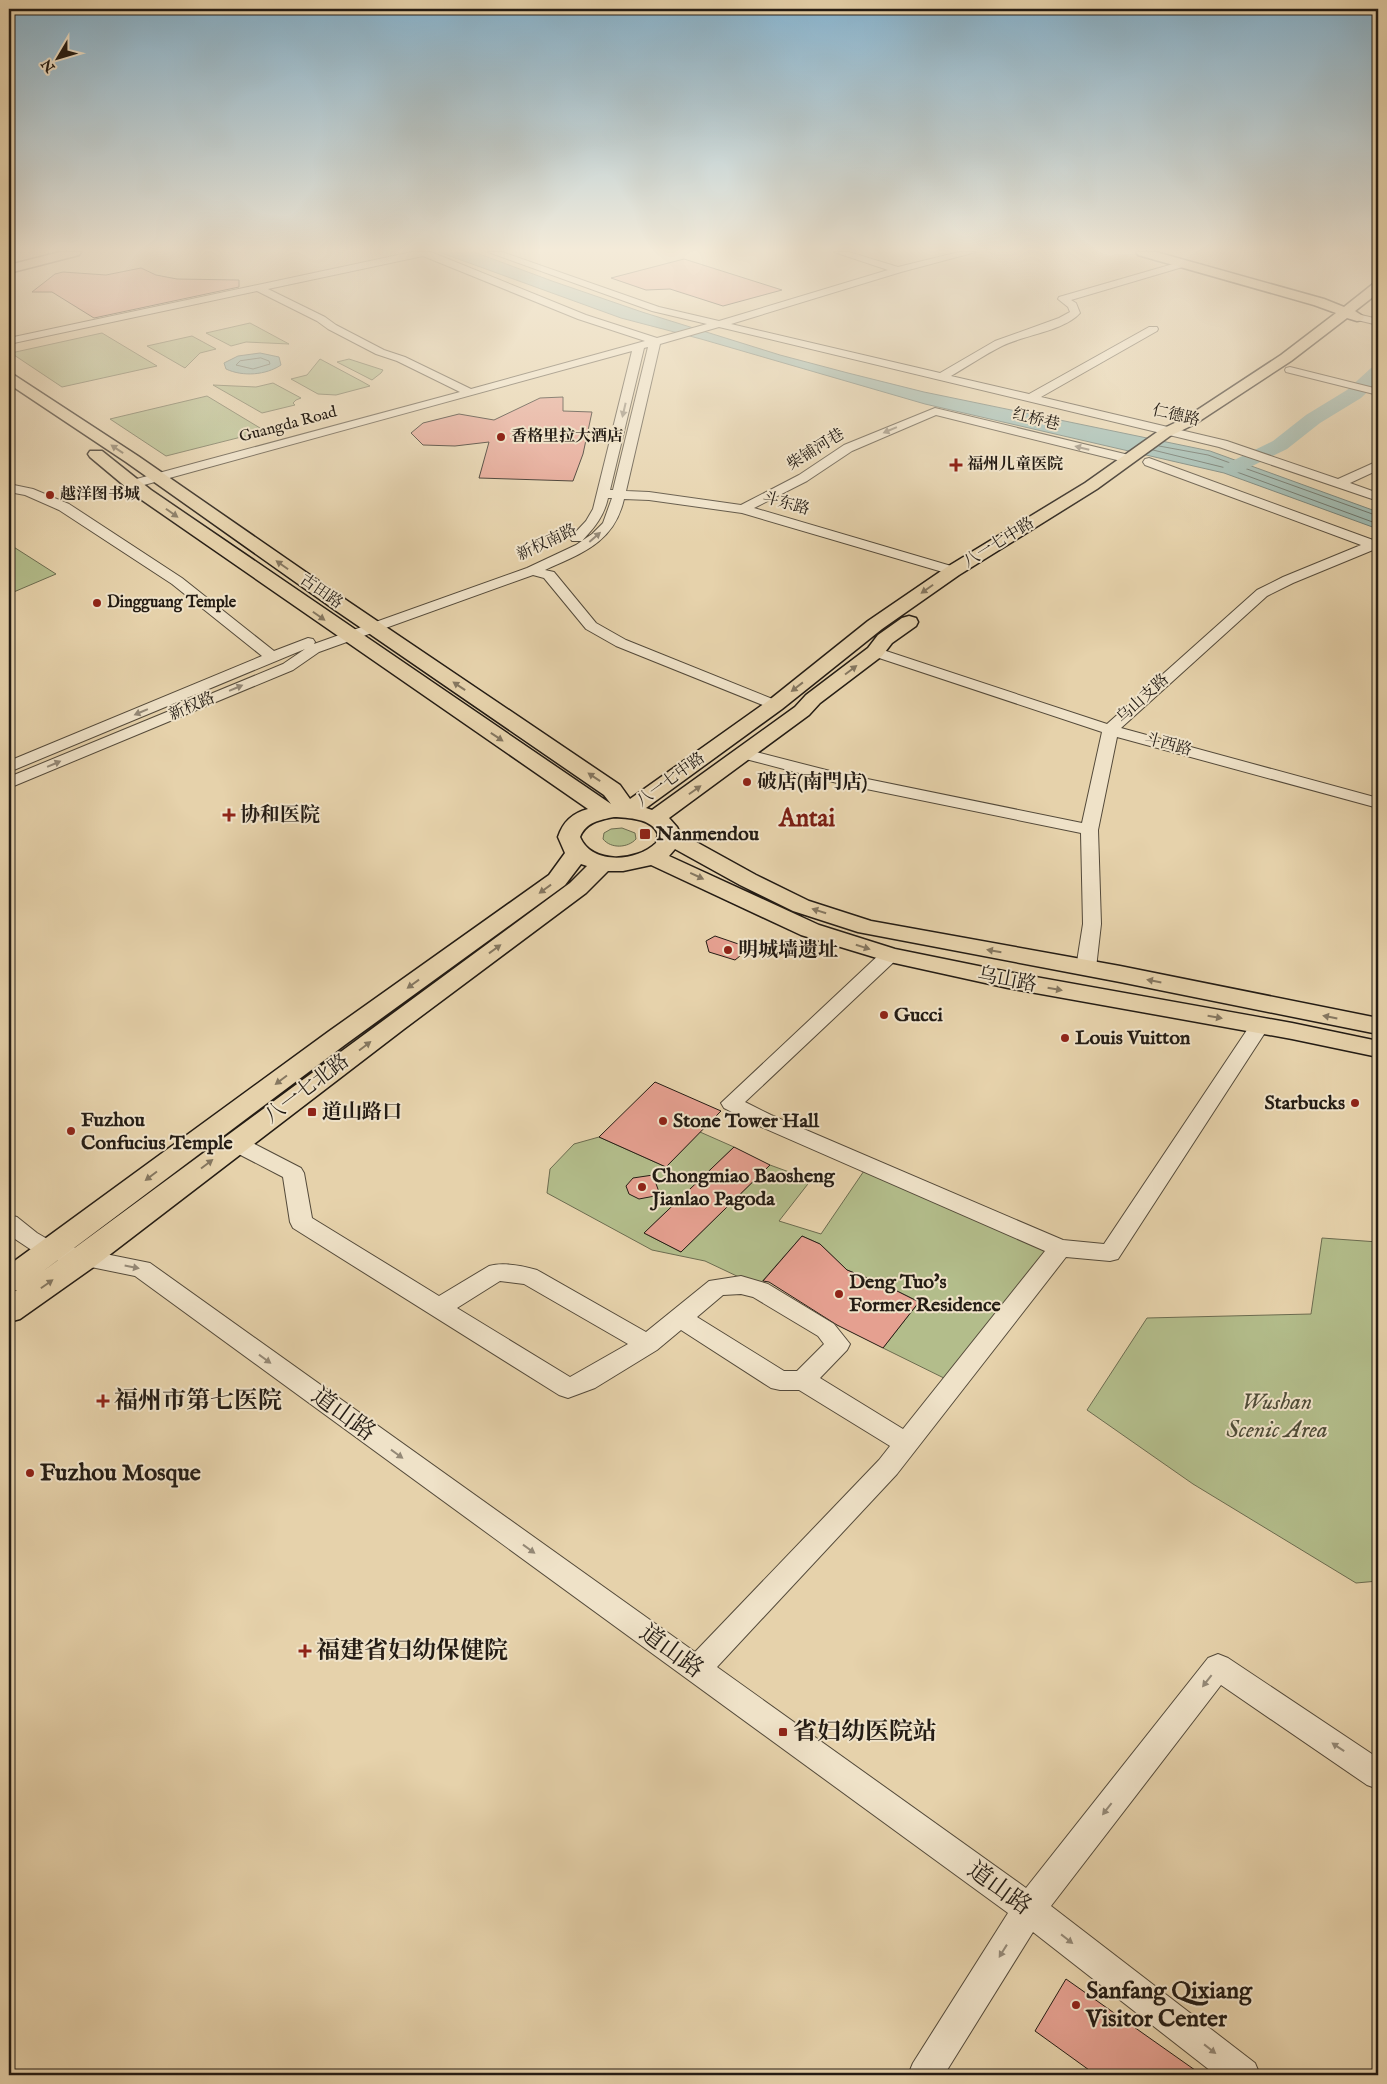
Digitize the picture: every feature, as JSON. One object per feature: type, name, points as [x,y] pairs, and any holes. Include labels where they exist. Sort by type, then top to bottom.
[{"type":"main road","name":"八一七中路","points":[[628,811],[775,705],[875,625],[953,571],[1091,486],[1165,434],[1190,421],[1299,349]]},
{"type":"main road","name":"八一七中路","points":[[1241,405],[1290,370],[1314,349]]},
{"type":"main road","name":"古田路","points":[[9,378],[132,459],[369,625],[612,790],[628,811]]},
{"type":"main road","name":"古田路","points":[[9,395],[111,464],[145,494],[605,812]]},
{"type":"main road","name":"八一七中路","points":[[653,857],[667,844],[662,827],[744,754],[874,652],[885,639],[961,585],[1188,437],[1211,425]]},
{"type":"main road","name":"乌山路","points":[[577,854],[570,846],[568,837],[571,829],[579,821],[590,815],[628,811],[662,827],[748,880],[801,906],[867,927],[1378,1026]]},
{"type":"main road","points":[[9,1281],[337,1038],[557,880],[577,854],[602,864],[629,864],[653,857]]},
{"type":"main road","name":"乌山路","points":[[653,857],[810,930],[890,955],[1008,980],[1260,1025],[1378,1049]]},
{"type":"main road","name":"八一七北路","points":[[9,1311],[84,1258],[235,1143],[578,888],[602,864]]},
{"type":"street","points":[[375,349],[401,359],[470,393]]},
{"type":"street","name":"Guangda Road","points":[[133,484],[627,349]]},
{"type":"street","name":"新权南路","points":[[369,625],[566,545],[581,536],[592,523],[604,493],[638,349]]},
{"type":"street","name":"新权南路","points":[[369,625],[532,571],[581,548],[597,538],[609,524],[619,494],[658,349]]},
{"type":"street","name":"仁德路","points":[[822,349],[1165,434],[1188,437],[1246,451],[1340,483]]},
{"type":"street","points":[[940,378],[988,349]]},
{"type":"street","points":[[1029,399],[1117,349]]},
{"type":"street","points":[[1290,370],[1373,391]]},
{"type":"street","name":"红桥巷","points":[[935,411],[1129,459]]},
{"type":"street","name":"柴铺河巷","points":[[743,509],[803,478],[848,448],[935,411]]},
{"type":"street","points":[[1149,462],[1377,545]]},
{"type":"street","points":[[1340,483],[1378,466]]},
{"type":"street","points":[[1340,483],[1378,497]]},
{"type":"street","points":[[9,488],[29,492],[64,507],[177,581],[273,657]]},
{"type":"street","name":"斗东路","points":[[604,493],[649,496],[743,509],[953,571]]},
{"type":"street","name":"乌山支路","points":[[1086,968],[1092,924],[1089,830],[1110,730],[1262,593],[1288,580],[1377,545]]},
{"type":"street","points":[[532,571],[549,575],[590,626],[620,643],[775,705]]},
{"type":"street","name":"新权路","points":[[9,767],[273,657],[369,625]]},
{"type":"street","name":"新权路","points":[[9,783],[288,667],[314,649],[345,633]]},
{"type":"street","name":"斗西路","points":[[874,652],[1110,730],[1378,803]]},
{"type":"street","points":[[744,754],[837,778],[1089,830]]},
{"type":"street","points":[[890,955],[731,1103],[764,1120],[1060,1248],[1110,1254],[1260,1025]]},
{"type":"street","points":[[235,1143],[293,1173],[301,1222],[568,1388],[586,1381],[648,1344],[718,1288],[741,1285],[760,1290],[826,1330],[838,1344],[803,1380]]},
{"type":"street","name":"道山路","points":[[9,1223],[29,1239],[50,1251],[142,1269],[1029,1910],[1243,2075]]},
{"type":"street","points":[[696,1670],[888,1467],[1060,1248]]},
{"type":"street","points":[[438,1308],[497,1272],[529,1276],[648,1344]]},
{"type":"street","points":[[680,1318],[780,1381],[803,1380],[906,1443]]},
{"type":"street","points":[[925,2075],[1029,1910],[1218,1667],[1378,1775]]},
{"type":"green space","points":[[28,349],[129,349],[157,366],[62,387],[11,353]]},
{"type":"green space","points":[[153,349],[215,349],[200,353],[185,368]]},
{"type":"green space","points":[[320,359],[370,386],[336,395],[318,394],[291,379],[307,375]]},
{"type":"green space","points":[[349,359],[383,370],[372,380],[337,362]]},
{"type":"green space","points":[[273,383],[301,398],[293,403],[295,405],[262,413],[213,385],[256,387]]},
{"type":"green space","points":[[207,396],[265,431],[166,456],[110,419]]},
{"type":"green space","points":[[9,544],[56,574],[9,594]]},
{"type":"green space","points":[[622,828],[635,833],[636,839],[633,842],[624,846],[615,846],[603,839],[604,833],[611,829]]},
{"type":"green space","points":[[700,1132],[734,1147],[644,1233],[681,1252],[770,1165],[811,1180],[779,1221],[821,1234],[868,1165],[1060,1248],[954,1383],[883,1348],[919,1302],[885,1285],[847,1270],[820,1244],[802,1236],[758,1286],[705,1261],[652,1250],[547,1193],[550,1169],[574,1144],[599,1137],[666,1167]]},
{"type":"green space","name":"Wushan Scenic Area","points":[[1322,1238],[1378,1242],[1378,1581],[1356,1583],[1193,1484],[1087,1410],[1147,1318],[1311,1314]]},
{"type":"water","points":[[736,349],[762,349],[924,392],[1210,451],[1378,512],[1378,529],[1224,473],[925,404]]},
{"type":"water","points":[[260,353],[279,357],[281,365],[268,371],[254,374],[233,372],[226,369],[224,363],[238,356]]},
{"type":"building","name":"香格里拉大酒店","points":[[563,397],[563,411],[592,412],[583,454],[573,481],[479,478],[489,442],[455,446],[423,445],[411,433],[423,423],[459,414],[494,420],[540,398]]},
{"type":"building","name":"明城墙遗址","points":[[715,936],[750,948],[735,960],[709,952],[706,941]]},
{"type":"building","name":"Stone Tower Hall","points":[[655,1082],[721,1111],[666,1167],[599,1137]]},
{"type":"building","points":[[734,1147],[770,1165],[681,1252],[644,1233]]},
{"type":"building","name":"Chongmiao Baosheng Jianlao Pagoda","points":[[653,1175],[660,1195],[639,1199],[629,1194],[626,1186],[633,1178]]},
{"type":"building","name":"Deng Tuo's Former Residence","points":[[802,1236],[820,1244],[847,1270],[885,1285],[919,1302],[883,1348],[837,1325],[769,1282],[763,1281]]},
{"type":"building","name":"Sanfang Qixiang Visitor Center","points":[[1066,1979],[1202,2075],[1096,2075],[1035,2031]]},
{"type":"waterway","points":[[1233,468],[1280,445],[1313,419],[1354,394],[1378,372]]},
{"type":"place","name":"香格里拉大酒店","points":[[501,437]]},
{"type":"place","name":"福州儿童医院","points":[[956,465]]},
{"type":"place","name":"越洋图书城","points":[[50,495]]},
{"type":"place","name":"Dingguang Temple","points":[[97,603]]},
{"type":"place","name":"破店(南門店)","points":[[747,782]]},
{"type":"place","name":"协和医院","points":[[229,815]]},
{"type":"place","name":"Nanmendou","points":[[645,834]]},
{"type":"place","name":"明城墙遗址","points":[[728,950]]},
{"type":"place","name":"Gucci","points":[[884,1015]]},
{"type":"place","name":"Louis Vuitton","points":[[1065,1038]]},
{"type":"place","name":"Starbucks","points":[[1355,1103]]},
{"type":"place","name":"道山路口","points":[[312,1112]]},
{"type":"place","name":"Stone Tower Hall","points":[[663,1121]]},
{"type":"place","name":"Fuzhou Confucius Temple","points":[[71,1131]]},
{"type":"place","name":"Chongmiao Baosheng Jianlao Pagoda","points":[[642,1187]]},
{"type":"place","name":"Deng Tuo's Former Residence","points":[[839,1294]]},
{"type":"place","name":"福州市第七医院","points":[[103,1401]]},
{"type":"place","name":"Fuzhou Mosque","points":[[30,1473]]},
{"type":"place","name":"福建省妇幼保健院","points":[[305,1651]]},
{"type":"place","name":"省妇幼医院站","points":[[783,1732]]},
{"type":"place","name":"Sanfang Qixiang Visitor Center","points":[[1076,2005]]},
{"type":"district","name":"Antai","points":[[807,819]]}]
